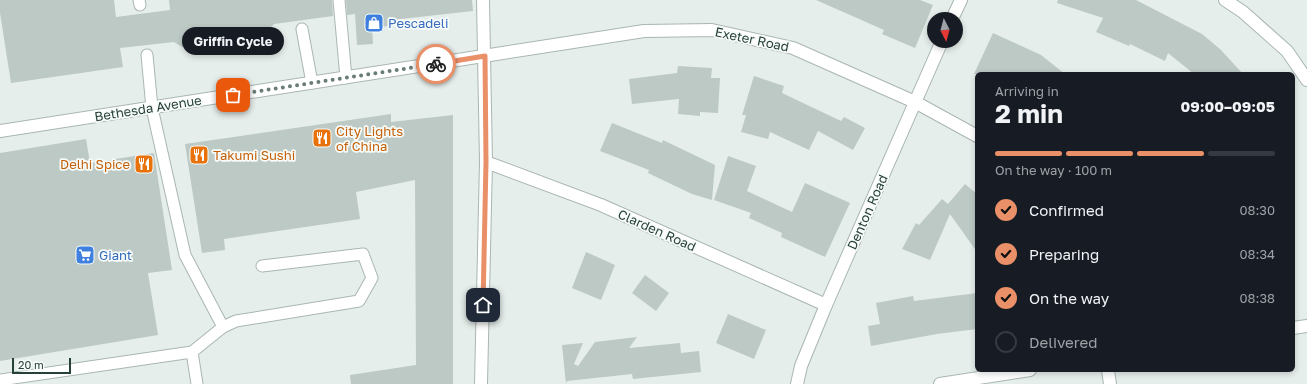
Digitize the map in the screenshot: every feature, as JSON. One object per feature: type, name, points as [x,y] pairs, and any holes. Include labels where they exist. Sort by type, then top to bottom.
[{"type":"street","points":[[481,384],[486,162],[483,0]]},
{"type":"street","points":[[955,12],[961,0]]},
{"type":"street","points":[[1225,0],[1243,12],[1287,51],[1307,80]]},
{"type":"street","name":"Exeter Road","points":[[485,56],[644,31],[712,30],[793,48],[915,102],[975,135]]},
{"type":"street","name":"Denton Road","points":[[797,384],[801,366],[826,305],[939,48]]},
{"type":"street","name":"Bethesda Avenue","points":[[0,131],[485,56]]},
{"type":"street","name":"Clarden Road","points":[[486,162],[601,205],[826,305]]},
{"type":"street","points":[[1295,328],[1307,326]]},
{"type":"street","points":[[940,384],[1017,372]]},
{"type":"street","points":[[1108,372],[1110,384]]},
{"type":"lane","points":[[339,0],[346,78]]},
{"type":"lane","points":[[302,29],[312,83]]},
{"type":"lane","points":[[147,55],[152,108],[185,255],[223,327]]},
{"type":"lane","points":[[0,380],[192,352],[223,327],[236,320],[359,301],[372,278],[363,254],[262,266]]},
{"type":"lane","points":[[192,352],[197,384]]},
{"type":"building","points":[[0,0],[114,0],[116,17],[170,10],[169,0],[332,0],[333,16],[274,24],[259,41],[192,53],[174,42],[120,48],[123,67],[11,83],[0,13]]},
{"type":"building","points":[[346,0],[472,0],[473,11],[392,20],[392,26],[372,27],[373,44],[357,45],[355,14],[347,15]]},
{"type":"building","points":[[816,0],[920,0],[933,5],[930,12],[927,12],[927,19],[915,48],[882,34],[884,30]]},
{"type":"building","points":[[1058,0],[1136,0],[1202,34],[1221,50],[1241,72],[1192,72],[1168,53],[1165,61],[1130,44],[1129,46],[1096,32],[1103,18],[1057,3]]},
{"type":"building","points":[[993,33],[1041,55],[1062,72],[975,72],[974,74]]},
{"type":"building","points":[[678,66],[712,68],[711,78],[720,78],[718,113],[700,112],[700,116],[678,114],[679,99],[632,104],[629,79],[677,73]]},
{"type":"building","points":[[754,76],[784,86],[782,93],[841,121],[844,117],[865,128],[853,150],[818,131],[809,150],[770,132],[768,139],[741,132],[746,115],[742,115]]},
{"type":"building","points":[[391,114],[391,122],[453,115],[453,384],[351,384],[350,375],[416,365],[415,180],[356,192],[360,219],[224,239],[225,250],[202,253],[185,144]]},
{"type":"building","points":[[612,123],[662,143],[663,140],[715,165],[712,200],[692,194],[648,173],[649,170],[600,151]]},
{"type":"building","name":"Giant","points":[[86,139],[90,163],[154,153],[172,270],[148,273],[158,335],[0,361],[0,153]]},
{"type":"building","points":[[728,156],[756,166],[747,191],[792,212],[805,183],[850,203],[825,257],[781,237],[782,233],[749,218],[751,213],[714,200]]},
{"type":"building","points":[[965,184],[975,192],[975,249],[950,214],[930,260],[902,249],[916,223],[919,225],[942,199],[948,204]]},
{"type":"building","points":[[586,252],[615,265],[601,300],[572,288]]},
{"type":"building","points":[[645,275],[669,293],[656,311],[632,293]]},
{"type":"building","points":[[975,293],[975,329],[937,334],[871,346],[868,326],[880,324],[876,303],[913,296],[914,301]]},
{"type":"building","points":[[728,314],[766,330],[754,359],[716,343]]},
{"type":"building","points":[[637,337],[629,348],[680,343],[681,353],[699,351],[701,372],[633,379],[632,374],[567,381],[566,384],[562,345],[583,343],[574,364],[578,366],[595,342]]},
{"type":"way so far","points":[[233,95],[436,64]]},
{"type":"place","name":"Pescadeli","points":[[374,23]]},
{"type":"place","name":"Griffin Cycle","points":[[233,95]]},
{"type":"place","name":"City Lights of China","points":[[322,138]]},
{"type":"place","name":"Takumi Sushi","points":[[199,155]]},
{"type":"place","name":"Delhi Spice","points":[[144,164]]},
{"type":"place","name":"Giant","points":[[85,255]]},
{"type":"route","points":[[436,64],[485,56],[486,162],[483,305]]}]
